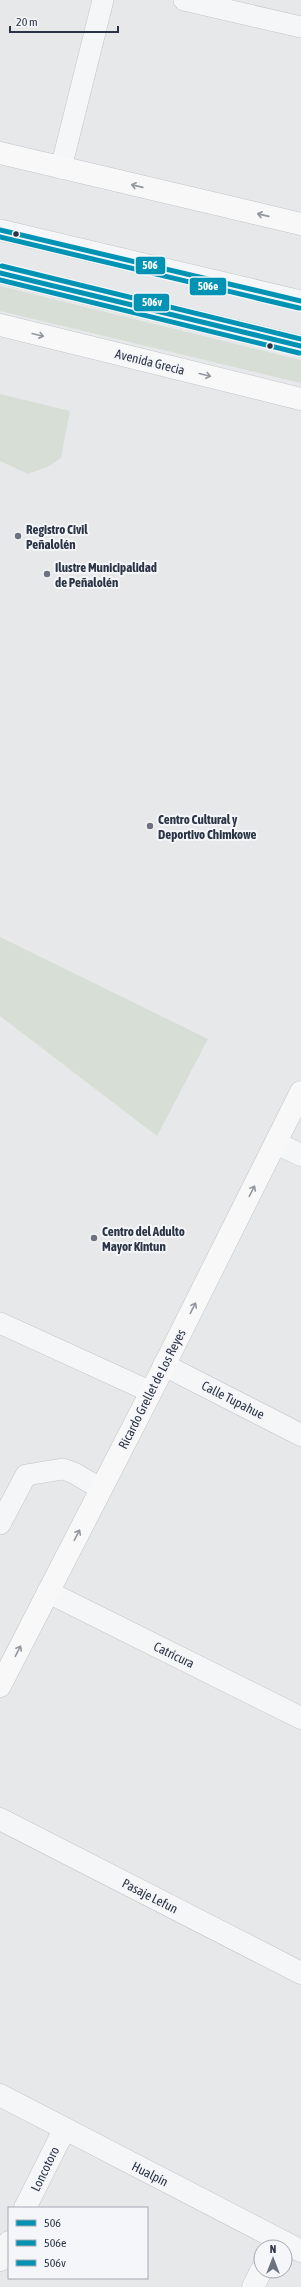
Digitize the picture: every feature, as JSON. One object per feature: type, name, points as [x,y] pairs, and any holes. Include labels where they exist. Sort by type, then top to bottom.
[{"type":"street","points":[[0,153],[301,224]]},
{"type":"street","name":"Avenida Grecia","points":[[0,325],[301,399]]},
{"type":"street","name":"Ricardo Grellet de Los Reyes","points":[[0,1686],[151,1392],[301,1092]]},
{"type":"street","points":[[276,1143],[301,1155]]},
{"type":"street","name":"Calle Tupahue","points":[[164,1366],[301,1435]]},
{"type":"street","name":"Catricura","points":[[48,1592],[301,1718]]},
{"type":"street","name":"Pasaje Lefun","points":[[0,1819],[301,1973]]},
{"type":"street","name":"Hualpín","points":[[0,2095],[268,2239]]},
{"type":"street","name":"Loncotoro","points":[[26,2207],[64,2130]]},
{"type":"street","points":[[0,2260],[8,2244]]},
{"type":"lane","points":[[61,168],[103,0]]},
{"type":"lane","points":[[184,0],[301,27]]},
{"type":"lane","points":[[0,230],[301,302]]},
{"type":"lane","points":[[0,273],[301,346]]},
{"type":"lane","points":[[0,1323],[151,1392]]},
{"type":"lane","points":[[0,1524],[26,1475],[63,1469],[74,1473],[101,1489]]},
{"type":"shaded area","points":[[0,286],[301,360],[301,383],[0,311]]},
{"type":"shaded area","points":[[0,394],[70,411],[61,458],[49,466],[28,474],[0,461]]},
{"type":"shaded area","points":[[0,937],[208,1039],[157,1136],[0,1016]]},
{"type":"transit line","name":"506","points":[[0,230],[301,301]]},
{"type":"transit line","name":"506e","points":[[0,237],[299,308]]},
{"type":"transit line","name":"506v","points":[[2,266],[301,339]]},
{"type":"transit line","name":"506","points":[[0,273],[301,346]]},
{"type":"transit line","name":"506e","points":[[0,280],[299,353]]},
{"type":"place","name":"Registro Civil Peñalolén","points":[[18,536]]},
{"type":"place","name":"Ilustre Municipalidad de Peñalolén","points":[[47,574]]},
{"type":"place","name":"Centro Cultural y Deportivo Chimkowe","points":[[150,826]]},
{"type":"place","name":"Centro del Adulto Mayor Kintun","points":[[94,1238]]}]
